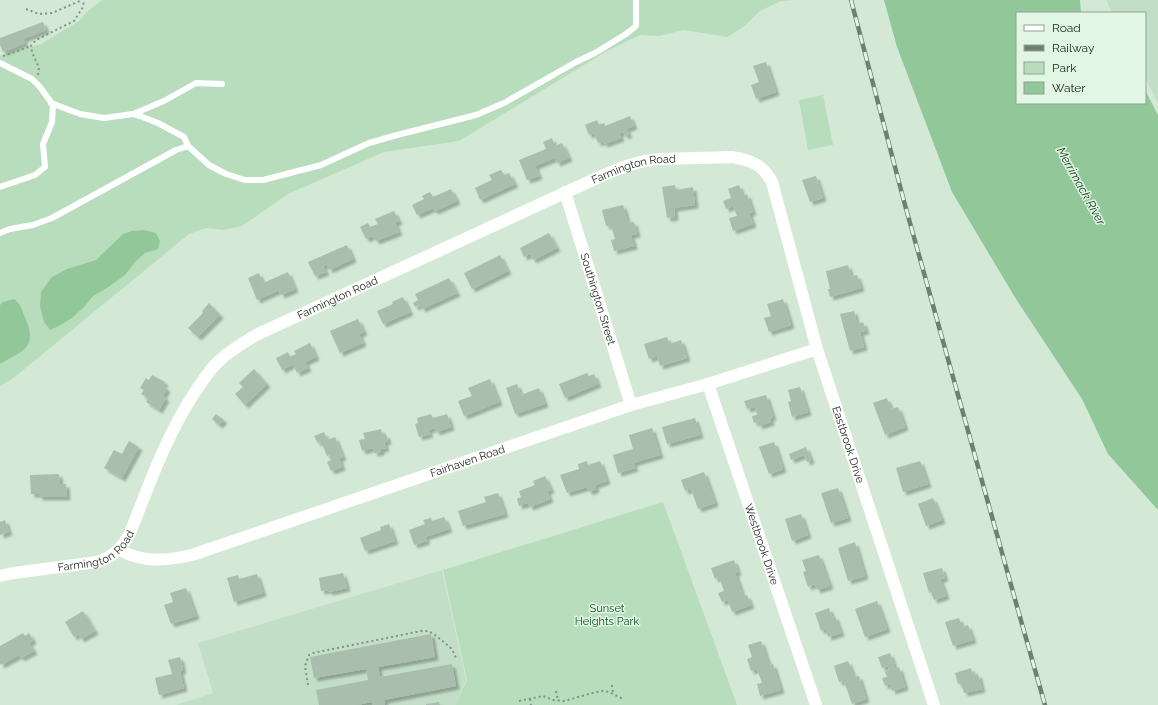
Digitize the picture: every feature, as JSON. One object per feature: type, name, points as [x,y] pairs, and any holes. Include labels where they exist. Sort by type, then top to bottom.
[{"type":"street","name":"Farmington Road","points":[[0,576],[97,562],[106,559],[119,550],[126,542],[162,452],[184,409],[203,380],[218,362],[236,347],[256,335],[565,192],[640,161],[650,159],[732,157],[760,166],[767,173],[772,182]]},
{"type":"street","name":"Eastbrook Drive","points":[[772,182],[817,349],[934,705]]},
{"type":"street","name":"Southington Street","points":[[565,192],[631,405]]},
{"type":"street","name":"Fairhaven Road","points":[[119,550],[131,556],[153,560],[165,560],[192,555],[631,405],[708,384],[817,349]]},
{"type":"street","name":"Westbrook Drive","points":[[708,384],[816,705]]},
{"type":"lane","points":[[133,114],[158,123],[184,136],[188,146],[209,165],[226,174],[245,180],[263,180],[321,166],[369,144],[397,135],[476,115],[504,103],[576,62],[595,53],[626,34],[636,26],[636,0]]},
{"type":"lane","points":[[0,63],[32,79],[53,105],[52,122],[43,144],[45,167],[35,175],[0,187]]},
{"type":"lane","points":[[52,103],[80,114],[104,118],[133,114],[196,83],[222,84]]},
{"type":"lane","points":[[0,233],[10,229],[33,225],[52,218],[176,150],[188,146]]},
{"type":"path","points":[[0,58],[31,46],[33,42],[38,39],[74,21],[83,7],[83,0],[52,13],[39,14],[26,9]]},
{"type":"path","points":[[31,46],[39,68],[39,86]]},
{"type":"path","points":[[308,684],[306,666],[309,655],[313,653],[421,631],[434,634],[452,649],[456,658]]},
{"type":"path","points":[[612,685],[613,694]]},
{"type":"path","points":[[556,691],[558,701]]},
{"type":"path","points":[[519,701],[543,696],[558,701],[570,700],[596,692],[613,694],[623,699]]},
{"type":"path","points":[[530,699],[531,705]]},
{"type":"shaded area","points":[[1106,0],[1158,0],[1158,103],[1146,80],[1146,12],[1112,12]]},
{"type":"shaded area","points":[[442,570],[466,680],[455,705],[176,705],[213,693],[198,643]]},
{"type":"green space","points":[[102,0],[795,0],[781,1],[760,11],[742,28],[727,37],[684,30],[659,36],[640,35],[607,51],[459,141],[384,152],[288,194],[242,226],[224,230],[206,228],[189,234],[11,380],[0,386],[0,56],[41,44],[79,21],[89,10]]},
{"type":"green space","points":[[823,95],[833,145],[808,150],[799,100]]},
{"type":"green space","name":"Sunset Heights Park","points":[[663,502],[737,705],[455,705],[467,680],[443,570]]},
{"type":"water","name":"Merrimack River","points":[[884,0],[1080,0],[1081,12],[1016,12],[1016,104],[1146,104],[1146,92],[1158,115],[1158,510],[1108,454],[1082,399],[1016,299],[952,192],[897,47]]},
{"type":"water","points":[[144,230],[156,233],[160,241],[158,249],[145,253],[136,261],[125,275],[93,296],[72,318],[50,330],[44,322],[40,306],[41,292],[52,277],[67,269],[96,260],[123,234],[132,231]]},
{"type":"water","points":[[14,299],[20,305],[29,327],[29,342],[22,351],[0,364],[0,305],[3,302]]},
{"type":"building","points":[[43,22],[46,30],[23,39],[25,43],[3,52],[0,45],[0,38]]},
{"type":"building","points":[[766,62],[776,92],[756,99],[751,85],[759,82],[753,66]]},
{"type":"building","points":[[630,116],[634,126],[626,129],[629,134],[625,136],[623,132],[619,134],[621,138],[604,144],[603,141],[598,143],[594,133],[589,135],[585,125],[597,120],[599,125],[604,123],[605,126]]},
{"type":"building","points":[[552,138],[555,146],[562,143],[569,158],[557,163],[555,158],[535,166],[539,176],[527,180],[519,160],[546,149],[543,142]]},
{"type":"building","points":[[501,170],[504,175],[509,173],[515,184],[480,200],[475,188],[492,180],[489,175]]},
{"type":"building","points":[[816,176],[823,198],[810,202],[802,180]]},
{"type":"building","points":[[675,185],[676,190],[693,187],[695,205],[674,208],[675,217],[667,218],[662,187]]},
{"type":"building","points":[[739,185],[743,196],[747,194],[753,212],[749,213],[753,224],[733,231],[729,218],[737,216],[733,206],[726,209],[723,201],[731,198],[728,189]]},
{"type":"building","points":[[451,189],[457,201],[435,211],[433,208],[417,215],[412,205],[424,199],[422,196],[430,192],[433,197]]},
{"type":"building","points":[[623,205],[628,223],[634,222],[637,234],[631,235],[634,246],[614,251],[611,240],[615,239],[611,225],[606,226],[602,210]]},
{"type":"building","points":[[394,211],[399,221],[395,223],[399,232],[376,241],[373,236],[366,239],[360,227],[368,223],[370,227],[378,224],[375,219]]},
{"type":"building","points":[[549,233],[557,248],[533,260],[530,254],[524,257],[520,248]]},
{"type":"building","points":[[347,245],[353,259],[329,270],[327,264],[323,266],[326,272],[315,276],[308,262]]},
{"type":"building","points":[[500,255],[508,271],[472,289],[464,273]]},
{"type":"building","points":[[848,265],[851,276],[857,275],[861,288],[830,297],[828,289],[830,289],[826,271]]},
{"type":"building","points":[[288,272],[295,289],[281,295],[279,290],[257,300],[248,278],[259,273],[263,283]]},
{"type":"building","points":[[449,278],[457,293],[422,309],[420,305],[415,307],[413,303],[418,300],[415,294]]},
{"type":"building","points":[[403,297],[410,312],[383,324],[377,311],[393,304],[392,302]]},
{"type":"building","points":[[783,299],[791,325],[769,332],[764,318],[771,316],[767,304]]},
{"type":"building","points":[[209,303],[220,315],[198,337],[188,328],[203,313],[202,311]]},
{"type":"building","points":[[854,311],[857,324],[863,322],[866,331],[860,332],[864,347],[850,351],[840,314]]},
{"type":"building","points":[[358,319],[364,332],[359,334],[363,343],[340,353],[330,331]]},
{"type":"building","points":[[667,337],[669,344],[681,340],[687,358],[660,366],[657,356],[649,359],[644,344]]},
{"type":"building","points":[[310,343],[316,357],[305,362],[308,368],[297,373],[293,364],[282,370],[276,358],[288,352],[290,357],[296,354],[294,351]]},
{"type":"building","points":[[254,369],[267,384],[245,405],[235,394],[243,387],[239,383]]},
{"type":"building","points":[[587,373],[589,376],[594,374],[598,384],[565,398],[559,384]]},
{"type":"building","points":[[152,375],[165,382],[163,386],[167,388],[163,396],[166,398],[159,410],[146,402],[148,398],[141,394],[144,390],[140,388],[146,378],[149,380]]},
{"type":"building","points":[[490,379],[499,402],[464,416],[458,401],[472,396],[468,388]]},
{"type":"building","points":[[517,384],[521,395],[539,388],[545,404],[515,414],[506,388]]},
{"type":"building","points":[[800,387],[808,412],[792,417],[788,402],[791,401],[788,390]]},
{"type":"building","points":[[766,395],[773,417],[770,418],[771,422],[759,426],[758,422],[754,423],[752,416],[757,415],[755,407],[747,409],[744,401]]},
{"type":"building","points":[[887,398],[891,409],[898,407],[905,427],[885,435],[873,403]]},
{"type":"building","points":[[216,414],[224,420],[219,425],[212,419]]},
{"type":"building","points":[[431,414],[433,418],[447,414],[451,427],[436,432],[435,428],[428,430],[430,434],[419,437],[415,424],[418,423],[417,418]]},
{"type":"building","points":[[695,418],[700,435],[667,444],[662,427]]},
{"type":"building","points":[[652,428],[660,455],[633,463],[635,468],[618,473],[613,455],[633,449],[629,435]]},
{"type":"building","points":[[381,429],[382,435],[386,434],[388,441],[384,442],[386,448],[381,449],[381,452],[374,453],[373,448],[362,451],[359,440],[365,439],[363,433]]},
{"type":"building","points":[[324,432],[327,440],[335,437],[343,457],[339,458],[342,467],[331,471],[327,462],[331,460],[329,455],[327,456],[321,442],[318,443],[314,436]]},
{"type":"building","points":[[129,441],[139,447],[122,478],[104,468],[114,450],[122,454]]},
{"type":"building","points":[[774,442],[783,469],[769,474],[759,447]]},
{"type":"building","points":[[806,447],[811,460],[807,462],[804,455],[791,460],[789,454]]},
{"type":"building","points":[[587,461],[588,465],[600,461],[607,481],[595,485],[596,489],[589,492],[587,487],[567,493],[560,475],[579,469],[578,464]]},
{"type":"building","points":[[920,461],[928,484],[903,492],[896,468]]},
{"type":"building","points":[[704,472],[715,503],[698,509],[691,489],[685,491],[681,480]]},
{"type":"building","points":[[59,474],[60,484],[66,484],[67,497],[39,497],[39,494],[31,494],[30,475]]},
{"type":"building","points":[[545,476],[551,490],[547,491],[550,499],[530,507],[528,503],[519,506],[517,499],[521,497],[519,491],[535,485],[533,481]]},
{"type":"building","points":[[838,488],[848,518],[831,523],[821,493]]},
{"type":"building","points":[[498,493],[505,514],[463,526],[458,511],[486,502],[484,497]]},
{"type":"building","points":[[933,498],[942,520],[926,526],[918,504]]},
{"type":"building","points":[[801,514],[808,535],[792,541],[785,519]]},
{"type":"building","points":[[444,517],[449,529],[425,537],[427,541],[414,545],[409,530],[425,524],[423,520],[431,518],[432,521]]},
{"type":"building","points":[[5,520],[9,532],[0,535],[0,522]]},
{"type":"building","points":[[389,524],[395,541],[365,551],[360,538],[381,530],[380,527]]},
{"type":"building","points":[[855,542],[865,576],[848,581],[838,548]]},
{"type":"building","points":[[819,555],[830,586],[817,590],[815,584],[808,587],[803,572],[806,571],[802,560]]},
{"type":"building","points":[[734,560],[738,572],[735,573],[743,596],[747,595],[751,605],[732,612],[728,600],[722,602],[718,593],[724,591],[719,577],[715,579],[711,568]]},
{"type":"building","points":[[942,568],[945,578],[940,579],[946,596],[934,600],[931,592],[929,593],[923,573]]},
{"type":"building","points":[[343,573],[347,588],[329,592],[328,590],[321,591],[319,578]]},
{"type":"building","points":[[257,574],[263,593],[234,602],[227,578],[238,575],[239,579]]},
{"type":"building","points":[[186,588],[196,616],[171,624],[164,605],[173,602],[170,593]]},
{"type":"building","points":[[877,601],[887,629],[865,637],[855,609]]},
{"type":"building","points":[[829,608],[832,617],[835,616],[841,633],[828,637],[826,629],[821,631],[815,613]]},
{"type":"building","points":[[83,611],[95,631],[81,639],[78,634],[74,637],[65,622]]},
{"type":"building","points":[[959,618],[962,627],[968,625],[973,640],[953,646],[945,622]]},
{"type":"building","points":[[23,633],[25,636],[29,633],[33,640],[29,643],[34,651],[21,658],[19,655],[1,665],[0,646]]},
{"type":"building","points":[[431,634],[435,657],[378,667],[380,677],[452,664],[456,686],[384,700],[385,705],[373,705],[372,702],[357,705],[319,705],[316,690],[368,680],[366,669],[314,678],[310,657]]},
{"type":"building","points":[[761,641],[769,665],[773,664],[781,690],[760,696],[757,684],[762,683],[757,669],[751,671],[747,659],[752,657],[748,645]]},
{"type":"building","points":[[890,653],[895,669],[899,667],[905,687],[892,691],[890,684],[885,686],[882,678],[887,677],[885,672],[889,670],[888,666],[882,668],[878,657]]},
{"type":"building","points":[[180,657],[183,670],[180,671],[184,688],[159,695],[155,678],[172,674],[168,660]]},
{"type":"building","points":[[848,661],[854,677],[859,676],[866,699],[852,704],[844,681],[839,682],[834,666]]},
{"type":"building","points":[[971,668],[973,675],[978,674],[982,689],[964,693],[961,683],[958,684],[955,673]]},
{"type":"building","points":[[439,702],[440,705],[426,705],[426,704]]},
{"type":"railway","points":[[851,0],[905,205],[1045,705]]}]
